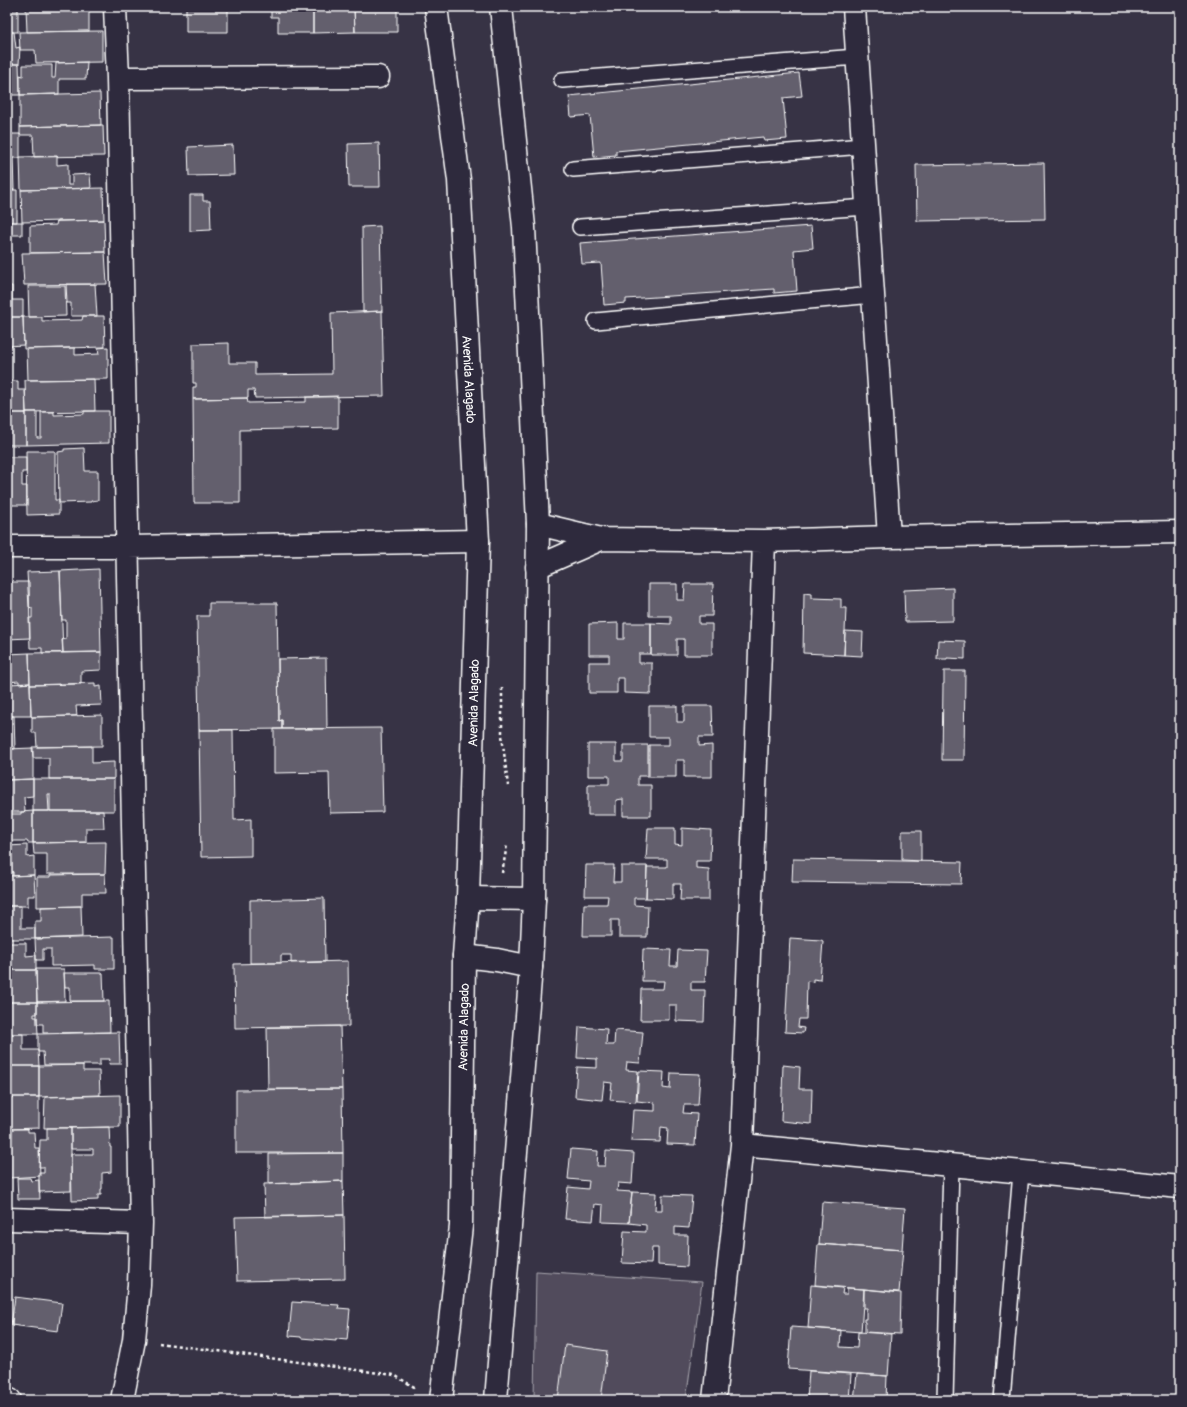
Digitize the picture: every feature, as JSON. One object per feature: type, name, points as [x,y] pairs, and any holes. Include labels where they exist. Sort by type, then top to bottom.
[{"type":"street","points":[[115,7],[118,78],[128,547],[140,1223],[140,1285],[134,1340],[122,1400]]},
{"type":"street","name":"Avenida Alagado","points":[[436,7],[459,180],[478,541],[468,898],[464,956],[460,1226],[441,1400]]},
{"type":"street","points":[[496,1400],[531,968],[534,899],[538,524],[524,227],[501,7]]},
{"type":"street","points":[[854,7],[889,537]]},
{"type":"street","points":[[118,78],[378,77]]},
{"type":"street","points":[[538,524],[602,539],[764,541],[889,537],[1180,532]]},
{"type":"street","points":[[537,567],[602,539]]},
{"type":"street","points":[[7,547],[128,547],[478,541]]},
{"type":"street","points":[[714,1400],[742,1145],[764,541]]},
{"type":"street","points":[[468,898],[534,899]]},
{"type":"street","points":[[464,956],[497,960],[531,968]]},
{"type":"street","points":[[742,1145],[1180,1187]]},
{"type":"street","points":[[7,1219],[140,1223]]},
{"type":"lane","points":[[562,80],[857,57]]},
{"type":"lane","points":[[573,169],[863,146]]},
{"type":"lane","points":[[580,227],[867,207]]},
{"type":"lane","points":[[596,321],[873,296]]},
{"type":"lane","points":[[945,1400],[950,1165]]},
{"type":"lane","points":[[1002,1400],[1021,1172]]},
{"type":"path","points":[[134,1340],[394,1375],[418,1389]]},
{"type":"shaded area","points":[[536,1271],[702,1282],[686,1400],[534,1400]]},
{"type":"building","points":[[7,7],[18,7],[18,32],[7,32]]},
{"type":"building","points":[[26,7],[89,7],[89,31],[27,32]]},
{"type":"building","points":[[186,7],[228,7],[228,32],[186,32]]},
{"type":"building","points":[[271,7],[313,7],[313,33],[278,33],[278,17],[271,17]]},
{"type":"building","points":[[313,7],[354,7],[355,32],[313,33]]},
{"type":"building","points":[[354,7],[397,7],[397,32],[355,32]]},
{"type":"building","points":[[102,31],[102,62],[36,63],[35,50],[20,50],[19,32]]},
{"type":"building","points":[[7,32],[14,32],[16,48],[20,47],[19,64],[8,64]]},
{"type":"building","points":[[87,62],[86,79],[59,79],[59,94],[20,95],[20,75],[23,76],[23,65],[52,65],[52,78],[55,78],[56,63]]},
{"type":"building","points":[[7,64],[19,64],[20,95],[8,95]]},
{"type":"building","points":[[799,73],[802,96],[783,98],[787,139],[764,141],[763,137],[616,151],[616,155],[594,157],[590,115],[571,117],[569,96]]},
{"type":"building","points":[[100,93],[101,125],[20,127],[20,95]]},
{"type":"building","points":[[103,125],[104,156],[34,157],[33,135],[20,135],[20,127]]},
{"type":"building","points":[[7,127],[8,134],[20,134],[20,158],[7,158]]},
{"type":"building","points":[[379,143],[380,187],[349,187],[348,144]]},
{"type":"building","points":[[233,145],[234,175],[189,176],[188,147]]},
{"type":"building","points":[[57,156],[57,165],[68,164],[68,185],[72,185],[72,175],[90,174],[91,188],[21,190],[20,157]]},
{"type":"building","points":[[7,158],[13,158],[14,190],[7,190]]},
{"type":"building","points":[[1044,163],[1045,219],[917,221],[916,165]]},
{"type":"building","points":[[103,188],[104,220],[22,222],[21,190]]},
{"type":"building","points":[[7,190],[17,190],[17,222],[7,222]]},
{"type":"building","points":[[190,195],[203,195],[203,201],[210,201],[211,230],[190,231]]},
{"type":"building","points":[[104,220],[105,252],[30,253],[30,226],[56,225],[57,221]]},
{"type":"building","points":[[7,222],[22,222],[22,235],[8,235],[9,251],[7,251]]},
{"type":"building","points":[[380,226],[382,311],[363,312],[362,227]]},
{"type":"building","points":[[811,226],[813,248],[794,250],[797,291],[774,293],[774,289],[626,299],[626,303],[604,305],[601,263],[582,264],[580,243]]},
{"type":"building","points":[[105,252],[107,284],[24,285],[22,253]]},
{"type":"building","points":[[8,259],[9,286],[7,286]]},
{"type":"building","points":[[66,284],[95,284],[97,316],[71,316],[71,303],[67,303]]},
{"type":"building","points":[[7,286],[12,286],[12,300],[23,300],[23,317],[8,317]]},
{"type":"building","points":[[28,286],[65,286],[66,316],[29,317]]},
{"type":"building","points":[[382,311],[384,396],[255,398],[254,390],[248,390],[248,398],[193,399],[193,387],[196,387],[196,383],[193,383],[193,344],[229,343],[229,363],[255,363],[255,375],[332,374],[331,313]]},
{"type":"building","points":[[83,316],[104,316],[105,347],[24,349],[23,317],[42,317],[42,321],[82,320]]},
{"type":"building","points":[[7,317],[23,317],[24,345],[7,346]]},
{"type":"building","points":[[108,347],[108,379],[28,380],[27,349],[75,348],[75,355],[99,354],[98,348]]},
{"type":"building","points":[[94,379],[95,411],[26,412],[25,380]]},
{"type":"building","points":[[7,381],[18,381],[18,390],[25,390],[26,413],[7,413]]},
{"type":"building","points":[[338,396],[338,428],[240,430],[240,503],[194,503],[193,399],[247,398],[248,403],[306,402],[306,397]]},
{"type":"building","points":[[84,411],[109,411],[109,443],[26,445],[26,412],[37,412],[37,438],[41,438],[41,412],[54,412],[54,415],[84,414]]},
{"type":"building","points":[[7,413],[26,413],[26,445],[7,445]]},
{"type":"building","points":[[84,448],[85,471],[98,471],[98,500],[91,502],[59,503],[58,452],[64,451],[64,449]]},
{"type":"building","points":[[26,451],[55,451],[55,500],[59,500],[59,514],[27,515]]},
{"type":"building","points":[[7,457],[26,457],[26,472],[22,472],[22,486],[27,486],[27,505],[7,505]]},
{"type":"building","points":[[99,569],[101,652],[63,653],[62,640],[66,639],[66,620],[62,620],[60,571]]},
{"type":"building","points":[[60,571],[63,653],[42,653],[42,648],[30,648],[29,618],[32,618],[32,608],[29,607],[27,572]]},
{"type":"building","points":[[7,582],[29,582],[30,638],[7,639]]},
{"type":"building","points":[[649,584],[677,584],[677,600],[684,600],[685,584],[713,584],[712,616],[699,616],[699,624],[712,624],[712,655],[684,655],[684,639],[677,639],[677,655],[651,655],[651,623],[671,624],[671,616],[649,616]]},
{"type":"building","points":[[953,588],[953,621],[905,622],[904,590]]},
{"type":"building","points":[[804,593],[812,594],[812,598],[841,599],[841,608],[846,608],[844,655],[803,653]]},
{"type":"building","points":[[209,603],[277,603],[279,721],[282,720],[282,729],[199,730],[197,616],[209,616]]},
{"type":"building","points":[[618,623],[618,639],[624,639],[624,623],[651,623],[651,654],[639,654],[639,663],[652,663],[651,694],[624,693],[624,678],[617,678],[617,693],[589,693],[589,662],[609,662],[609,655],[589,655],[589,624]]},
{"type":"building","points":[[845,631],[863,632],[862,656],[844,655]]},
{"type":"building","points":[[938,640],[965,641],[965,659],[937,659]]},
{"type":"building","points":[[101,652],[101,670],[81,671],[81,684],[30,685],[29,653]]},
{"type":"building","points":[[29,653],[30,683],[19,684],[19,681],[7,682],[7,654]]},
{"type":"building","points":[[326,658],[327,729],[282,729],[282,720],[279,721],[278,659]]},
{"type":"building","points":[[944,671],[965,671],[964,760],[942,760]]},
{"type":"building","points":[[30,683],[31,716],[7,716],[7,684]]},
{"type":"building","points":[[95,683],[95,687],[101,686],[102,705],[76,706],[77,716],[31,716],[30,685]]},
{"type":"building","points":[[649,706],[677,706],[677,722],[684,722],[684,706],[712,706],[713,737],[699,737],[699,746],[712,745],[712,777],[684,777],[684,760],[676,760],[676,777],[649,777],[649,745],[669,745],[669,737],[649,737]]},
{"type":"building","points":[[102,715],[102,746],[37,747],[36,733],[32,733],[32,717]]},
{"type":"building","points":[[7,716],[14,716],[15,749],[7,749]]},
{"type":"building","points":[[381,728],[383,812],[330,813],[329,772],[274,773],[274,729]]},
{"type":"building","points":[[199,730],[233,730],[234,820],[251,819],[251,856],[201,857]]},
{"type":"building","points":[[588,744],[616,744],[616,761],[623,761],[623,745],[648,745],[648,776],[638,776],[638,785],[651,785],[651,816],[623,816],[623,799],[616,800],[616,815],[588,815],[588,784],[609,784],[609,776],[588,776]]},
{"type":"building","points":[[92,746],[92,763],[114,762],[114,779],[49,779],[49,758],[33,758],[32,747]]},
{"type":"building","points":[[33,748],[33,779],[7,780],[7,749]]},
{"type":"building","points":[[33,779],[114,779],[114,811],[50,811],[50,794],[48,794],[49,811],[33,811]]},
{"type":"building","points":[[33,779],[33,796],[24,797],[25,812],[7,812],[7,780]]},
{"type":"building","points":[[33,811],[33,843],[28,843],[27,841],[7,841],[7,814],[21,814],[21,812]]},
{"type":"building","points":[[33,811],[103,811],[104,828],[86,828],[86,842],[33,843]]},
{"type":"building","points":[[648,828],[675,828],[675,844],[682,845],[682,828],[711,830],[710,861],[696,861],[696,868],[709,869],[709,900],[680,900],[681,884],[673,884],[673,899],[646,898],[647,867],[667,867],[667,859],[646,859]]},
{"type":"building","points":[[902,831],[921,831],[921,861],[902,860]]},
{"type":"building","points":[[106,842],[105,874],[47,874],[47,854],[34,854],[33,843]]},
{"type":"building","points":[[27,845],[27,857],[34,856],[34,875],[13,876],[13,872],[7,872],[7,846]]},
{"type":"building","points":[[793,859],[962,862],[961,884],[792,882]]},
{"type":"building","points":[[586,865],[614,865],[613,882],[621,882],[621,866],[647,866],[646,898],[634,898],[634,905],[648,906],[647,937],[619,937],[619,920],[611,920],[611,936],[583,936],[584,904],[607,904],[608,896],[585,896]]},
{"type":"building","points":[[105,874],[106,893],[82,893],[82,906],[37,907],[37,877],[50,877],[50,875]]},
{"type":"building","points":[[34,875],[35,896],[28,896],[28,906],[7,906],[7,876]]},
{"type":"building","points":[[324,898],[325,962],[291,963],[291,955],[281,955],[281,963],[250,963],[250,900]]},
{"type":"building","points":[[7,906],[21,906],[21,928],[35,928],[35,939],[7,939]]},
{"type":"building","points":[[81,906],[82,937],[35,939],[35,921],[41,921],[41,907]]},
{"type":"building","points":[[114,937],[114,969],[95,969],[95,965],[51,966],[51,949],[43,949],[43,960],[36,960],[35,939]]},
{"type":"building","points":[[790,938],[823,941],[820,980],[813,979],[813,982],[807,981],[806,1019],[799,1019],[798,1027],[804,1028],[803,1033],[785,1032]]},
{"type":"building","points":[[7,943],[26,943],[26,956],[36,955],[36,970],[7,970]]},
{"type":"building","points":[[643,949],[671,950],[670,966],[677,966],[678,950],[707,951],[705,982],[691,982],[691,990],[705,990],[704,1022],[676,1021],[676,1005],[669,1005],[669,1020],[640,1020],[641,989],[663,989],[664,981],[642,981]]},
{"type":"building","points":[[348,961],[349,1026],[235,1028],[234,964]]},
{"type":"building","points":[[36,969],[64,969],[65,1001],[37,1002]]},
{"type":"building","points":[[7,970],[36,970],[37,1002],[7,1002]]},
{"type":"building","points":[[64,973],[103,973],[104,1001],[70,1001],[70,987],[65,987]]},
{"type":"building","points":[[109,1001],[110,1032],[43,1033],[43,1024],[37,1024],[37,1002]]},
{"type":"building","points":[[7,1002],[37,1002],[37,1014],[34,1014],[34,1017],[37,1017],[38,1034],[7,1034]]},
{"type":"building","points":[[340,1026],[342,1089],[268,1089],[267,1027]]},
{"type":"building","points":[[579,1027],[607,1029],[606,1045],[614,1045],[615,1030],[643,1032],[640,1063],[627,1062],[626,1070],[638,1071],[636,1102],[610,1100],[612,1083],[604,1082],[602,1100],[575,1097],[577,1067],[597,1068],[597,1059],[577,1058]]},
{"type":"building","points":[[119,1032],[120,1064],[109,1064],[110,1059],[100,1059],[100,1065],[44,1065],[43,1052],[38,1052],[38,1034]]},
{"type":"building","points":[[7,1034],[23,1034],[23,1050],[38,1050],[39,1066],[7,1066]]},
{"type":"building","points":[[83,1065],[83,1071],[99,1071],[100,1095],[39,1097],[39,1066]]},
{"type":"building","points":[[783,1065],[800,1067],[799,1089],[812,1089],[811,1124],[781,1121]]},
{"type":"building","points":[[7,1066],[39,1066],[39,1097],[7,1097]]},
{"type":"building","points":[[639,1071],[664,1072],[663,1088],[670,1089],[671,1073],[700,1074],[698,1105],[684,1105],[683,1113],[697,1114],[695,1145],[667,1144],[668,1128],[661,1127],[660,1142],[631,1141],[633,1110],[655,1111],[655,1103],[637,1101]]},
{"type":"building","points":[[342,1089],[343,1153],[236,1153],[236,1090]]},
{"type":"building","points":[[120,1095],[120,1127],[44,1128],[45,1097]]},
{"type":"building","points":[[7,1097],[39,1097],[39,1128],[7,1129]]},
{"type":"building","points":[[109,1127],[111,1172],[102,1173],[101,1195],[98,1195],[98,1200],[72,1201],[71,1154],[93,1154],[93,1149],[71,1149],[71,1128]]},
{"type":"building","points":[[47,1128],[71,1128],[71,1191],[39,1192],[39,1173],[44,1173],[44,1167],[39,1167],[40,1140],[47,1140]]},
{"type":"building","points":[[7,1129],[9,1167],[7,1167]]},
{"type":"building","points":[[8,1129],[28,1129],[28,1132],[34,1132],[35,1148],[39,1148],[40,1176],[9,1178]]},
{"type":"building","points":[[571,1149],[598,1151],[597,1166],[605,1166],[606,1151],[634,1153],[632,1184],[618,1183],[617,1191],[632,1192],[629,1223],[602,1222],[603,1205],[595,1204],[593,1221],[565,1219],[568,1187],[588,1189],[589,1181],[568,1179]]},
{"type":"building","points":[[343,1153],[343,1181],[269,1184],[269,1154]]},
{"type":"building","points":[[7,1172],[9,1172],[10,1199],[7,1199]]},
{"type":"building","points":[[17,1178],[30,1178],[31,1181],[39,1180],[40,1199],[18,1199]]},
{"type":"building","points":[[343,1181],[344,1215],[265,1217],[264,1184]]},
{"type":"building","points":[[632,1192],[656,1193],[655,1210],[662,1210],[662,1195],[692,1196],[689,1228],[675,1227],[675,1235],[688,1235],[687,1267],[658,1265],[658,1248],[652,1248],[651,1264],[622,1263],[624,1231],[646,1232],[646,1225],[629,1223]]},
{"type":"building","points":[[822,1202],[905,1208],[902,1250],[819,1244]]},
{"type":"building","points":[[344,1215],[345,1279],[237,1281],[235,1217]]},
{"type":"building","points":[[818,1244],[903,1250],[899,1292],[815,1285]]},
{"type":"building","points":[[811,1285],[843,1288],[842,1294],[847,1294],[847,1288],[864,1289],[861,1332],[808,1328]]},
{"type":"building","points":[[864,1289],[901,1293],[900,1334],[865,1332],[864,1319],[866,1319],[867,1308],[864,1308]]},
{"type":"building","points":[[15,1297],[62,1303],[58,1331],[11,1325]]},
{"type":"building","points":[[292,1302],[339,1305],[338,1308],[350,1309],[347,1340],[336,1339],[336,1341],[289,1336]]},
{"type":"building","points":[[791,1327],[841,1330],[840,1347],[857,1348],[858,1332],[891,1334],[888,1376],[788,1369]]},
{"type":"building","points":[[565,1345],[607,1351],[601,1400],[558,1400]]},
{"type":"building","points":[[809,1371],[851,1374],[849,1400],[807,1400]]},
{"type":"building","points":[[857,1374],[887,1376],[886,1400],[854,1400]]}]
